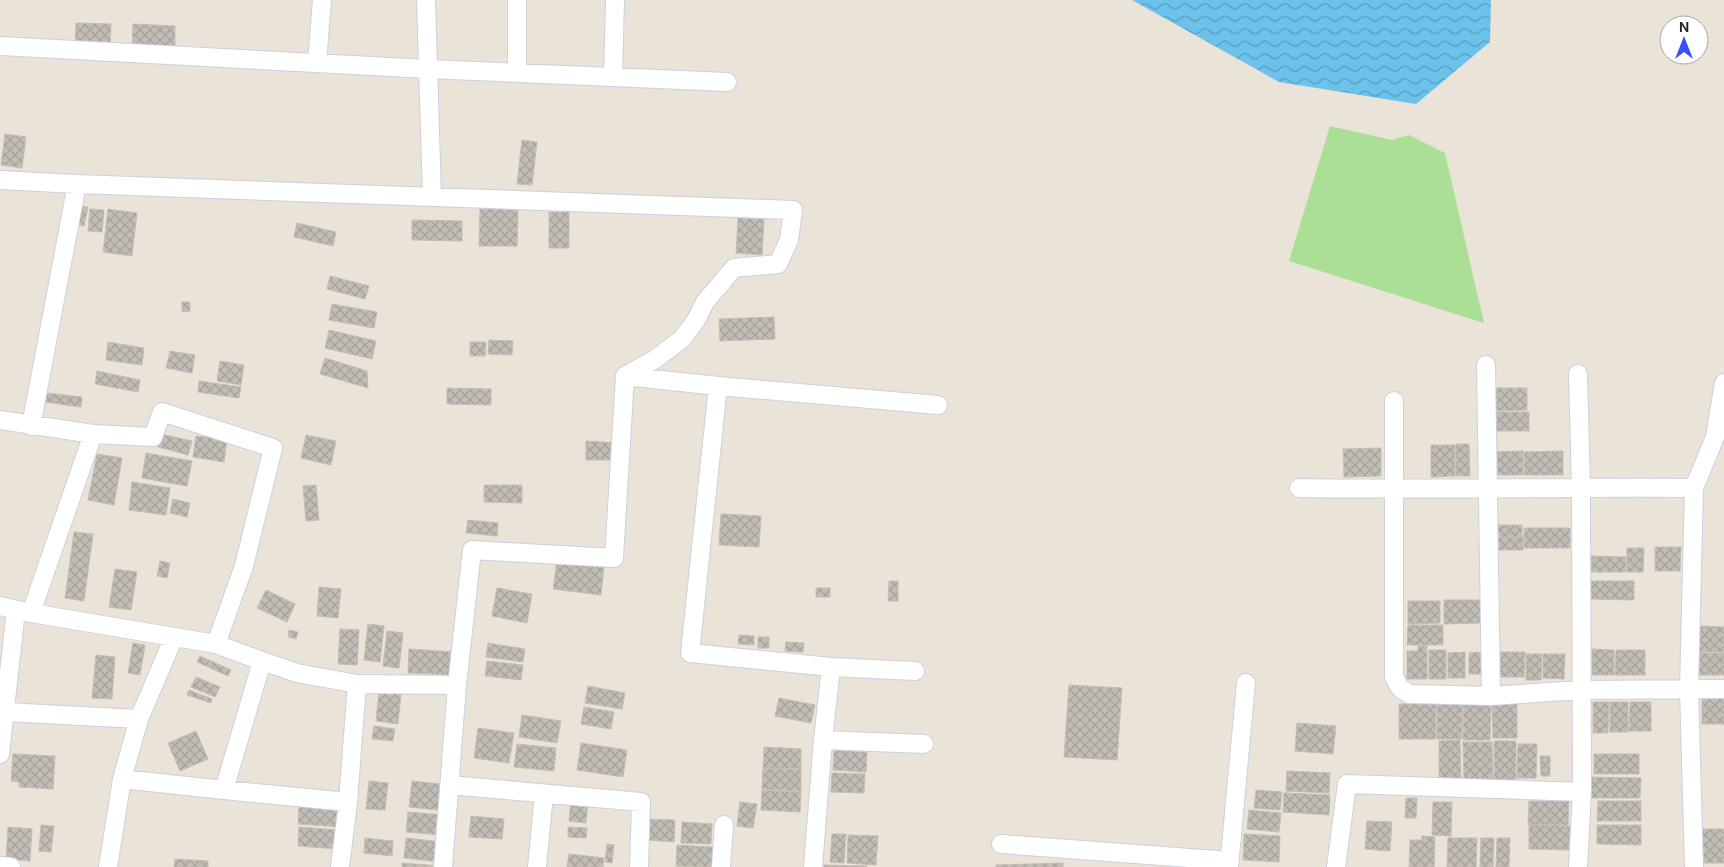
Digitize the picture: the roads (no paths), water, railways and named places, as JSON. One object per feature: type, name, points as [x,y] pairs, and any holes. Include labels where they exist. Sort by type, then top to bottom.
[{"type":"street","points":[[317,63],[322,0]]},
{"type":"street","points":[[426,0],[432,197]]},
{"type":"street","points":[[517,0],[517,72]]},
{"type":"street","points":[[613,76],[615,0]]},
{"type":"street","points":[[0,46],[428,69],[727,82]]},
{"type":"street","points":[[0,180],[793,210],[789,240],[778,264],[734,268],[705,302],[696,320],[682,339],[654,360],[625,376]]},
{"type":"street","points":[[31,426],[77,184]]},
{"type":"street","points":[[1486,365],[1491,696]]},
{"type":"street","points":[[1578,374],[1581,487],[1582,792],[1578,867]]},
{"type":"street","points":[[625,376],[938,405]]},
{"type":"street","points":[[443,867],[457,685],[472,550],[614,558],[625,376]]},
{"type":"street","points":[[1694,867],[1689,689],[1694,488],[1719,438],[1724,383]]},
{"type":"street","points":[[718,386],[690,653],[831,667],[915,672]]},
{"type":"street","points":[[1394,401],[1394,677],[1400,688],[1409,694],[1491,696],[1581,690],[1724,689]]},
{"type":"street","points":[[0,420],[93,434],[153,437],[162,412],[273,448],[244,566],[216,644]]},
{"type":"street","points":[[0,754],[4,703],[16,610],[93,434]]},
{"type":"street","points":[[1299,488],[1488,490],[1581,487],[1694,488]]},
{"type":"street","points":[[16,610],[216,644],[297,673],[357,684],[457,685]]},
{"type":"street","points":[[108,867],[122,779],[139,719],[174,637]]},
{"type":"street","points":[[224,790],[262,661]]},
{"type":"street","points":[[813,867],[831,667]]},
{"type":"street","points":[[1001,844],[1108,859],[1230,864],[1246,683]]},
{"type":"street","points":[[340,867],[348,802],[357,684]]},
{"type":"street","points":[[4,703],[139,719]]},
{"type":"street","points":[[823,740],[924,744]]},
{"type":"street","points":[[122,779],[348,802]]},
{"type":"street","points":[[1336,867],[1347,784],[1582,792]]},
{"type":"street","points":[[450,785],[641,802],[638,867]]},
{"type":"street","points":[[537,867],[544,794]]},
{"type":"street","points":[[722,867],[724,825]]},
{"type":"street","points":[[0,866],[12,867]]},
{"type":"water","points":[[1132,0],[1491,0],[1490,42],[1416,104],[1279,82]]}]
